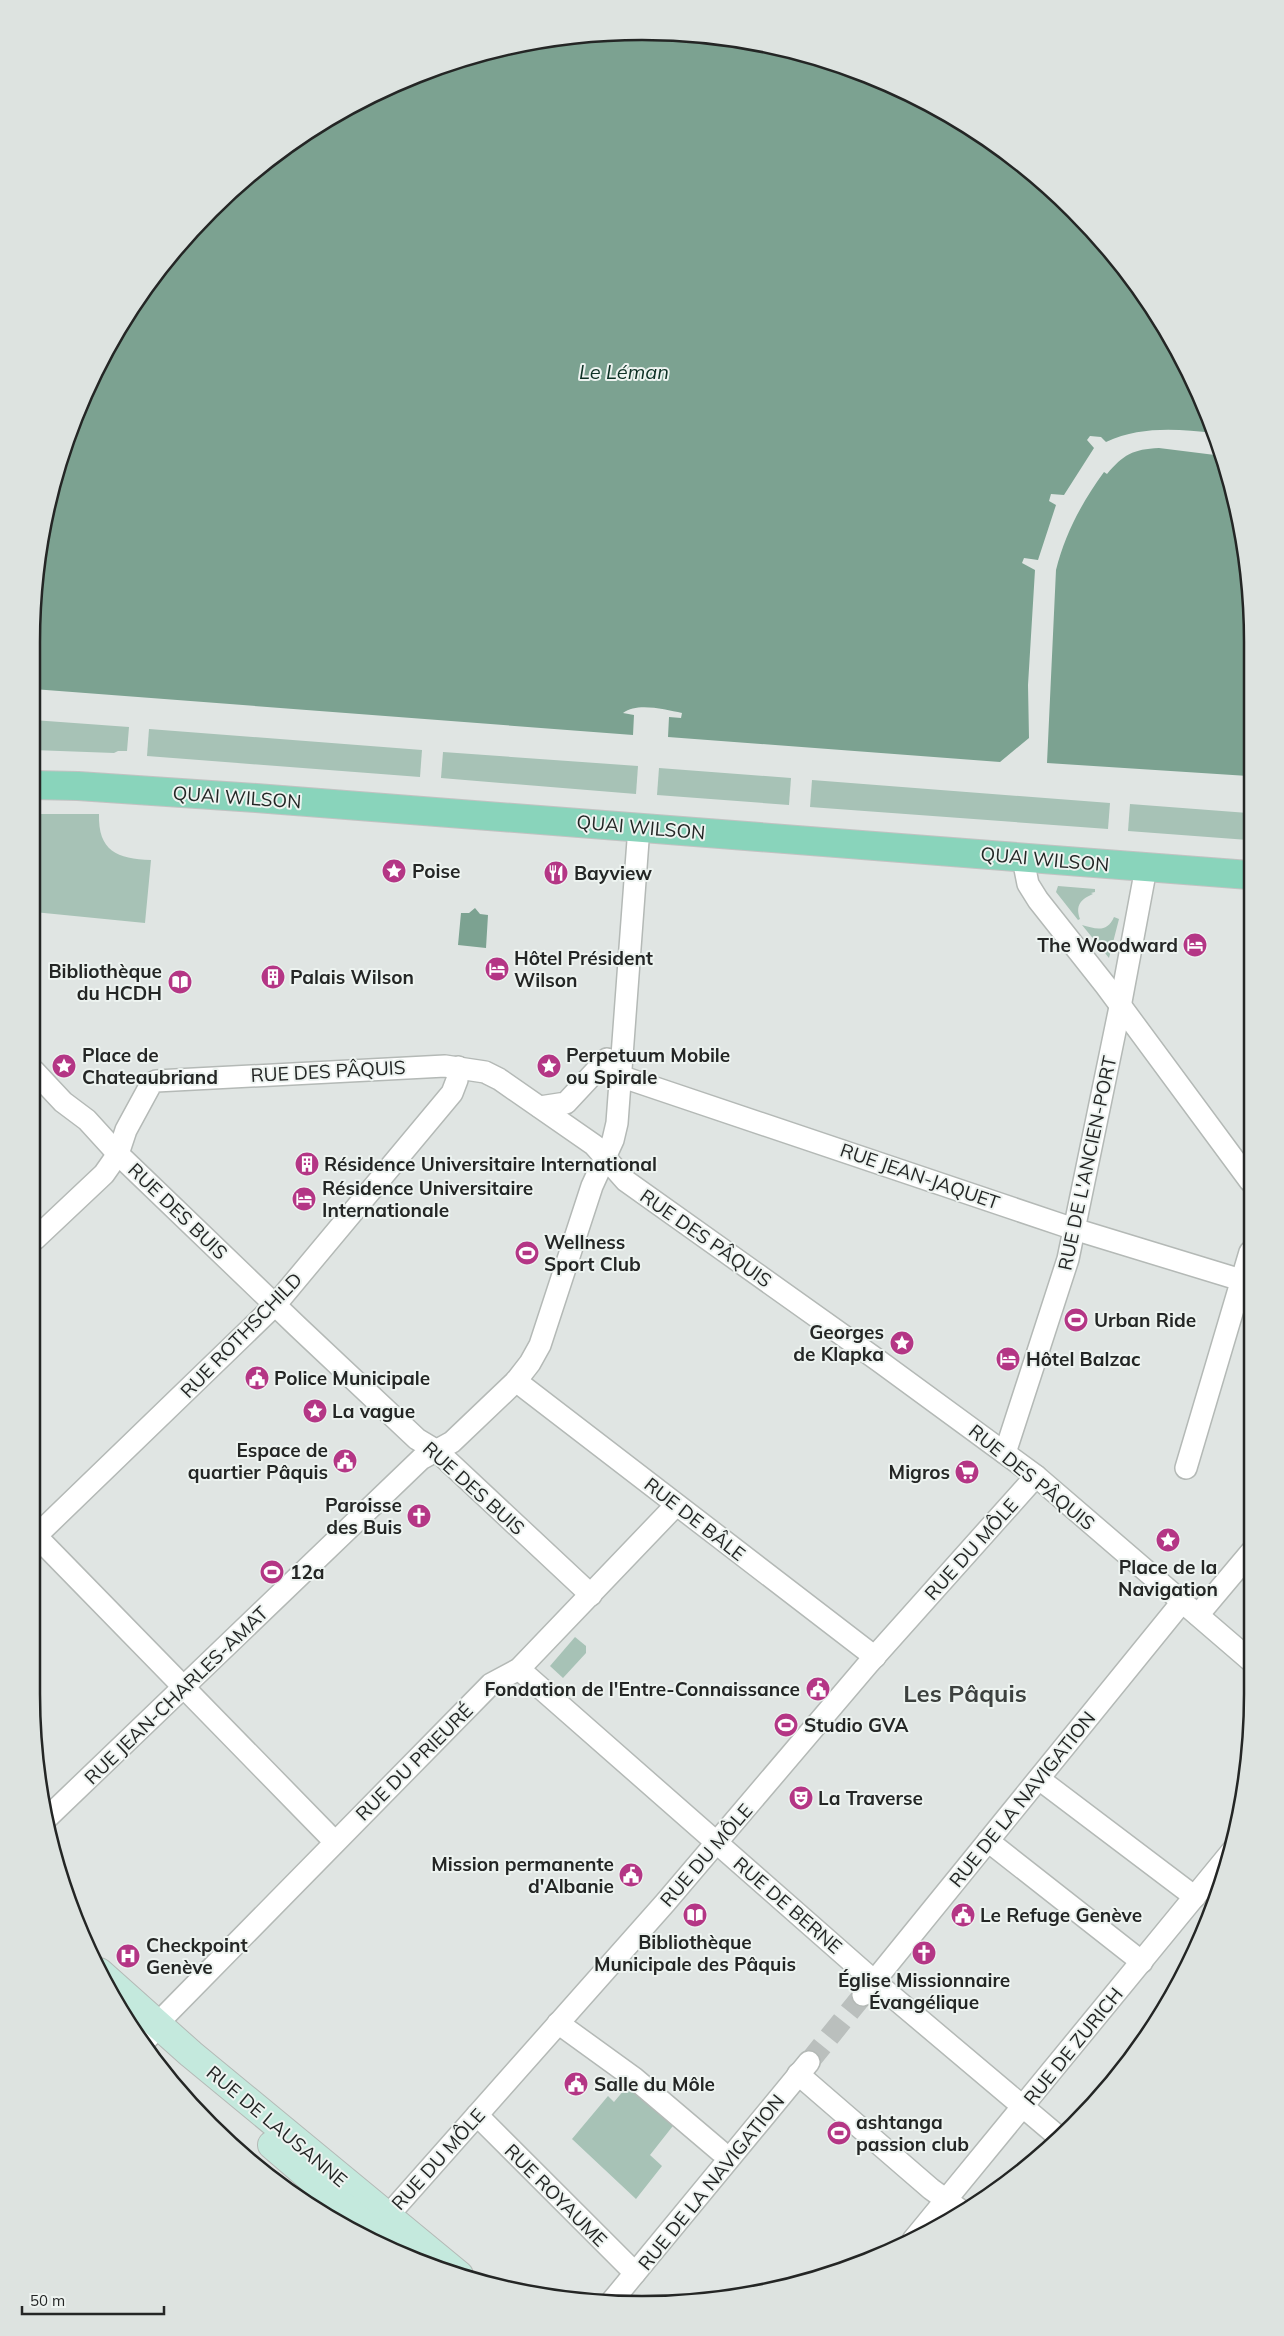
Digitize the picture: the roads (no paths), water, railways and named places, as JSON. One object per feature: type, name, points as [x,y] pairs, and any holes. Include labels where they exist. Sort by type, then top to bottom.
[{"type":"main road","name":"QUAI WILSON","points":[[40,785],[115,788],[639,827],[1244,876]]},
{"type":"main road","points":[[129,2008],[148,2031],[380,2224],[433,2258]]},
{"type":"main road","points":[[380,2224],[388,2239]]},
{"type":"street","name":"RUE JEAN-CHARLES-AMAT","points":[[52,1813],[421,1459],[452,1442],[516,1381],[530,1363],[540,1345],[592,1186],[605,1159],[617,1123],[639,827]]},
{"type":"street","points":[[1026,857],[1025,869],[1028,884],[1038,900],[1244,1173]]},
{"type":"street","name":"RUE DE L'ANCIEN-PORT","points":[[1005,1453],[1068,1258],[1120,1007],[1146,868]]},
{"type":"street","points":[[540,1107],[566,1103],[623,1042]]},
{"type":"street","name":"RUE DES PÂQUIS","points":[[118,1154],[126,1130],[151,1084],[156,1081],[410,1067],[458,1067],[485,1072],[499,1079],[594,1145],[626,1181],[1036,1476],[1244,1655]]},
{"type":"street","name":"RUE ROTHSCHILD","points":[[40,1532],[276,1304],[452,1093],[457,1080],[458,1067]]},
{"type":"street","name":"RUE JEAN-JAQUET","points":[[599,1069],[1074,1229],[1241,1280]]},
{"type":"street","name":"RUE DES BUIS","points":[[40,1077],[63,1102],[87,1120],[118,1154],[417,1439],[437,1451],[590,1595]]},
{"type":"street","points":[[40,1234],[104,1174],[118,1154]]},
{"type":"street","points":[[1186,1468],[1244,1271]]},
{"type":"street","name":"RUE DE BÂLE","points":[[516,1381],[875,1657]]},
{"type":"street","name":"RUE DU MÔLE","points":[[380,2224],[652,1918],[875,1657],[1036,1476]]},
{"type":"street","name":"RUE DU PRIEURÉ","points":[[148,2031],[491,1684],[519,1669],[676,1505]]},
{"type":"street","points":[[40,1540],[335,1842]]},
{"type":"street","points":[[1198,1615],[1244,1560]]},
{"type":"street","name":"RUE DE LA NAVIGATION","points":[[868,1988],[1182,1602]]},
{"type":"street","name":"RUE DE BERNE","points":[[519,1669],[717,1843],[868,1988],[1024,2106],[1054,2133]]},
{"type":"street","points":[[1039,1779],[1195,1897]]},
{"type":"street","points":[[988,1841],[1142,1962]]},
{"type":"street","name":"RUE DE ZURICH","points":[[943,2215],[955,2205],[1024,2106],[1217,1869]]},
{"type":"street","points":[[558,2023],[634,2078],[720,2151]]},
{"type":"street","name":"RUE DE LA NAVIGATION","points":[[617,2295],[804,2068],[931,2189],[955,2205]]},
{"type":"street","name":"RUE ROYAUME","points":[[477,2116],[636,2273]]},
{"type":"water","name":"Le Léman","points":[[603,41],[681,41],[721,45],[759,52],[836,72],[908,102],[976,141],[1008,164],[1068,216],[1120,276],[1143,308],[1163,341],[1182,376],[1206,432],[1186,430],[1146,431],[1132,433],[1106,442],[1101,437],[1090,436],[1087,440],[1094,448],[1064,495],[1051,494],[1049,501],[1056,505],[1038,560],[1024,558],[1022,563],[1035,570],[1028,685],[1029,738],[1000,762],[668,737],[669,717],[681,718],[682,713],[644,707],[623,713],[634,715],[633,735],[40,690],[41,603],[45,563],[61,486],[72,448],[102,376],[141,308],[164,276],[216,216],[245,189],[308,141],[341,121],[376,102],[448,72],[486,61],[563,45]]},
{"type":"water","points":[[1159,448],[1214,455],[1232,525],[1239,563],[1243,603],[1244,776],[1047,763],[1056,570],[1069,531],[1088,495],[1104,472],[1107,474],[1129,454]]},
{"type":"water","points":[[475,908],[480,914],[488,915],[486,948],[458,945],[461,913],[469,913]]},
{"type":"tunnel","points":[[809,2062],[863,1995]]},
{"type":"place","name":"Poise","points":[[394,871]]},
{"type":"place","name":"Bayview","points":[[556,873]]},
{"type":"place","name":"The Woodward","points":[[1195,945]]},
{"type":"place","name":"Hôtel Président Wilson","points":[[497,969]]},
{"type":"place","name":"Palais Wilson","points":[[273,977]]},
{"type":"place","name":"Bibliothèque du HCDH","points":[[180,982]]},
{"type":"place","name":"Place de Chateaubriand","points":[[64,1066]]},
{"type":"place","name":"Perpetuum Mobile ou Spirale","points":[[549,1066]]},
{"type":"place","name":"Résidence Universitaire International","points":[[307,1164]]},
{"type":"place","name":"Résidence Universitaire Internationale","points":[[304,1199]]},
{"type":"place","name":"Wellness Sport Club","points":[[527,1253]]},
{"type":"place","name":"Urban Ride","points":[[1076,1320]]},
{"type":"place","name":"Georges de Klapka","points":[[902,1343]]},
{"type":"place","name":"Hôtel Balzac","points":[[1008,1359]]},
{"type":"place","name":"Police Municipale","points":[[257,1378]]},
{"type":"place","name":"La vague","points":[[315,1411]]},
{"type":"place","name":"Espace de quartier Pâquis","points":[[345,1461]]},
{"type":"place","name":"Migros","points":[[967,1472]]},
{"type":"place","name":"Paroisse des Buis","points":[[419,1516]]},
{"type":"place","name":"Place de la Navigation","points":[[1168,1540]]},
{"type":"place","name":"12a","points":[[272,1572]]},
{"type":"place","name":"Fondation de l'Entre-Connaissance","points":[[818,1689]]},
{"type":"place","name":"Studio GVA","points":[[786,1725]]},
{"type":"place","name":"La Traverse","points":[[801,1798]]},
{"type":"place","name":"Mission permanente d'Albanie","points":[[631,1875]]},
{"type":"place","name":"Bibliothèque Municipale des Pâquis","points":[[695,1915]]},
{"type":"place","name":"Le Refuge Genève","points":[[963,1915]]},
{"type":"place","name":"Église Missionnaire Évangélique","points":[[924,1953]]},
{"type":"place","name":"Checkpoint Genève","points":[[128,1956]]},
{"type":"place","name":"Salle du Môle","points":[[576,2084]]},
{"type":"place","name":"ashtanga passion club","points":[[839,2133]]},
{"type":"district","name":"Les Pâquis","points":[[965,1693]]}]
